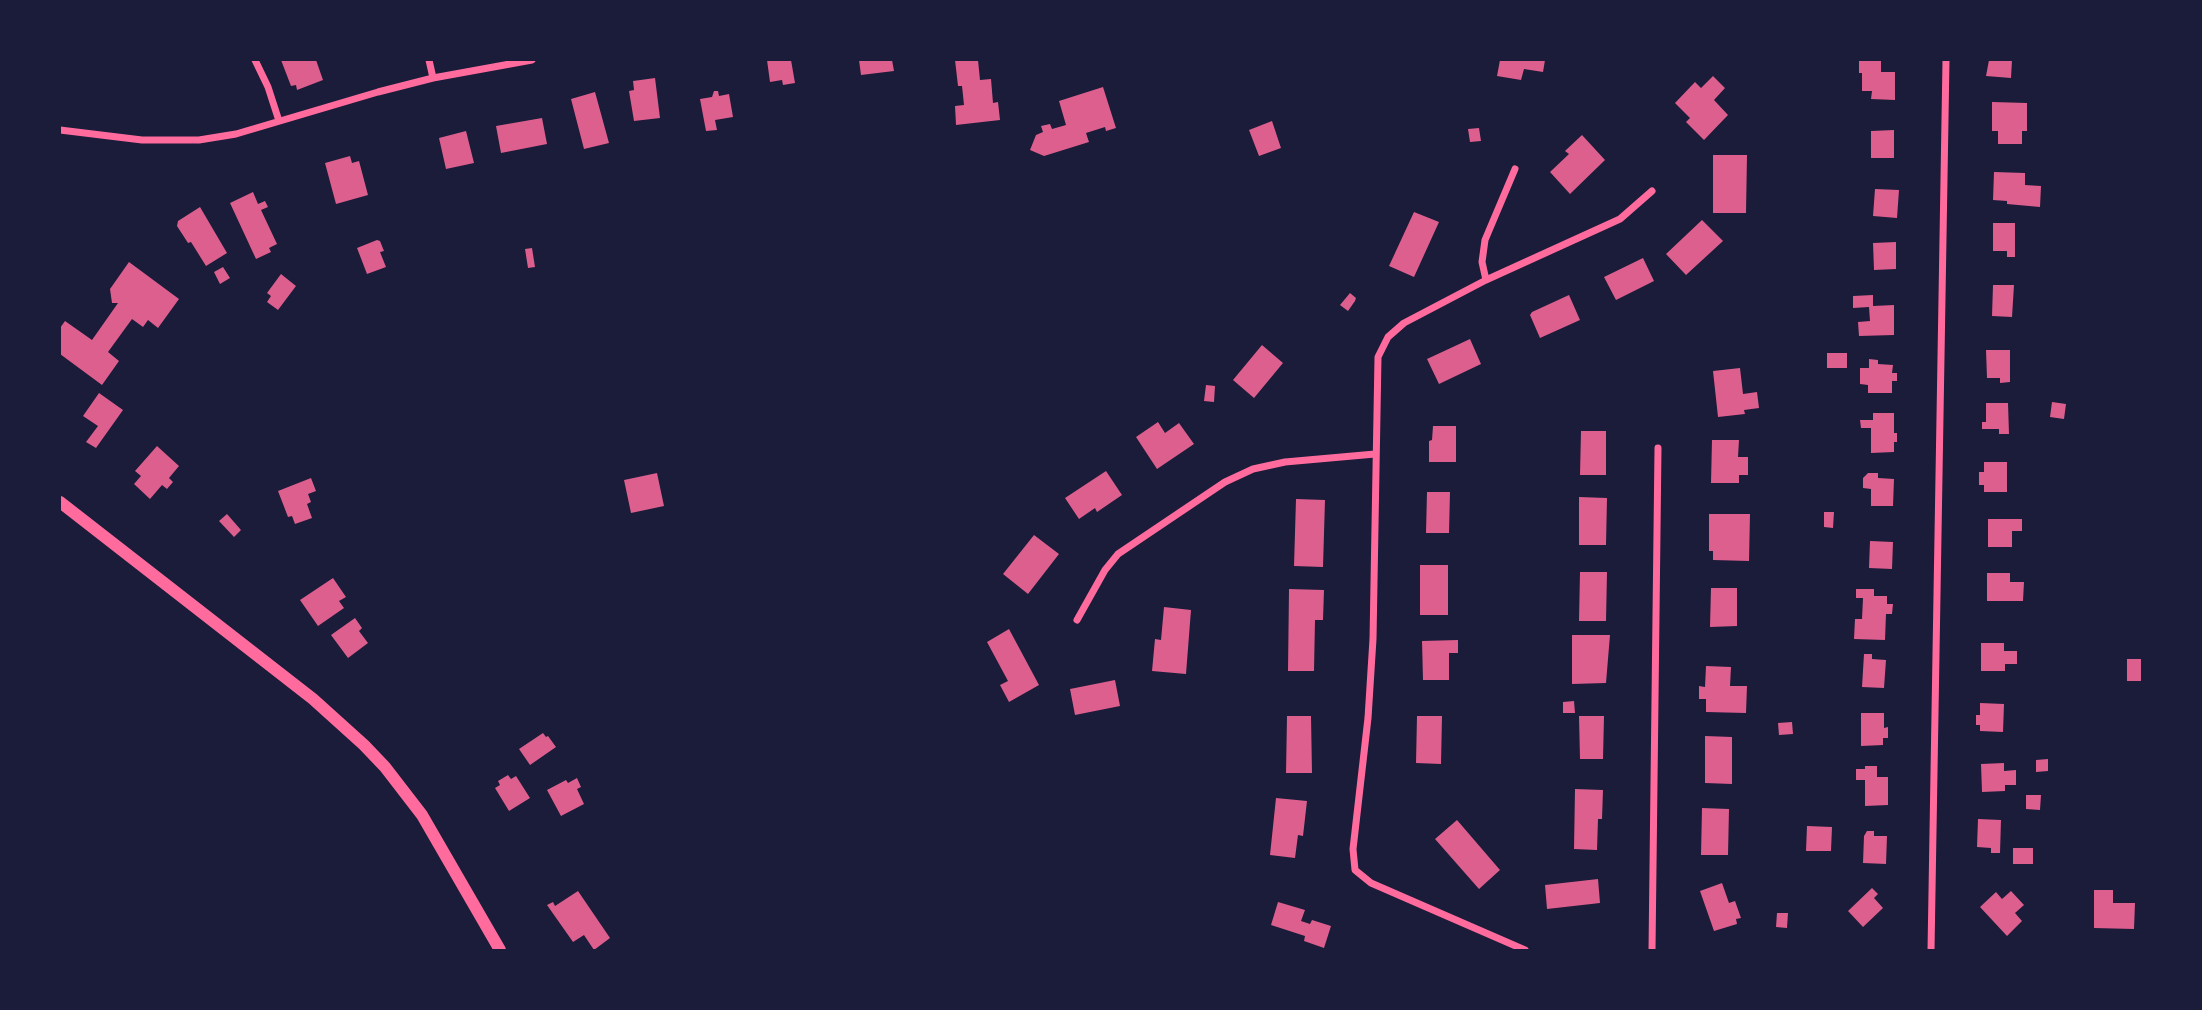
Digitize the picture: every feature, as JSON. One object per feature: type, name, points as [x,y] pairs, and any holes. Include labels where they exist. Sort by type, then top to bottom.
[{"type":"main road","points":[[60,502],[313,699],[364,745],[422,815],[500,950]]},
{"type":"street","points":[[255,60],[279,121]]},
{"type":"street","points":[[429,60],[433,78]]},
{"type":"street","points":[[60,131],[142,140],[199,140],[236,134],[433,78],[532,60]]},
{"type":"street","points":[[1931,950],[1946,60]]},
{"type":"street","points":[[1486,280],[1482,262],[1485,240],[1515,169]]},
{"type":"street","points":[[1525,950],[1371,883],[1355,870],[1353,849],[1368,718],[1373,639],[1376,368],[1378,357],[1388,337],[1404,323],[1486,280],[1620,219],[1652,191]]},
{"type":"street","points":[[1652,950],[1658,448]]},
{"type":"street","points":[[1077,620],[1105,570],[1118,554],[1225,482],[1253,469],[1286,462],[1375,454]]},
{"type":"building","points":[[281,60],[316,60],[323,80],[297,90],[296,85],[291,86]]},
{"type":"building","points":[[767,60],[791,60],[795,83],[783,85],[782,80],[770,82]]},
{"type":"building","points":[[859,60],[892,60],[894,71],[861,75]]},
{"type":"building","points":[[955,60],[978,60],[980,80],[991,79],[993,103],[998,102],[1000,120],[956,125],[955,106],[964,105],[962,86],[958,86]]},
{"type":"building","points":[[1500,60],[1545,60],[1543,72],[1524,69],[1521,80],[1497,76]]},
{"type":"building","points":[[1859,60],[1881,60],[1881,72],[1895,72],[1895,100],[1871,99],[1872,91],[1862,91]]},
{"type":"building","points":[[1989,60],[2012,60],[2011,78],[1986,76]]},
{"type":"building","points":[[1713,76],[1725,88],[1714,100],[1728,115],[1704,140],[1686,122],[1690,118],[1675,103],[1695,82],[1701,88]]},
{"type":"building","points":[[655,78],[660,118],[634,121],[629,91],[634,90],[633,81]]},
{"type":"building","points":[[1103,87],[1116,128],[1106,131],[1105,127],[1086,133],[1089,142],[1044,156],[1030,150],[1036,135],[1043,132],[1041,126],[1050,124],[1052,129],[1066,125],[1059,101]]},
{"type":"building","points":[[714,91],[718,91],[719,96],[729,94],[733,117],[715,120],[717,130],[706,131],[700,99],[712,97]]},
{"type":"building","points":[[595,92],[609,143],[584,149],[571,99]]},
{"type":"building","points":[[1992,102],[2027,103],[2027,131],[2022,131],[2022,144],[1998,144],[1998,131],[1992,131]]},
{"type":"building","points":[[542,118],[547,144],[501,153],[496,126]]},
{"type":"building","points":[[1272,121],[1281,148],[1259,156],[1249,130]]},
{"type":"building","points":[[1479,128],[1481,141],[1470,142],[1468,129]]},
{"type":"building","points":[[1894,130],[1894,158],[1871,158],[1871,131]]},
{"type":"building","points":[[466,131],[474,163],[446,169],[439,138]]},
{"type":"building","points":[[1582,135],[1605,160],[1570,194],[1550,172],[1569,154],[1565,151]]},
{"type":"building","points":[[1713,155],[1747,155],[1746,213],[1713,213]]},
{"type":"building","points":[[350,156],[352,163],[359,161],[368,195],[336,204],[325,163]]},
{"type":"building","points":[[1994,172],[2025,173],[2025,185],[2041,186],[2040,207],[1993,200]]},
{"type":"building","points":[[1875,189],[1899,190],[1897,218],[1873,216]]},
{"type":"building","points":[[253,192],[258,204],[265,201],[268,207],[261,210],[277,244],[269,248],[271,252],[256,259],[230,203]]},
{"type":"building","points":[[200,207],[227,253],[206,266],[177,226],[178,221]]},
{"type":"building","points":[[1414,212],[1439,222],[1414,277],[1389,266]]},
{"type":"building","points":[[1702,220],[1723,241],[1686,275],[1666,254]]},
{"type":"building","points":[[1993,223],[2015,223],[2015,257],[2007,257],[2007,251],[1993,251]]},
{"type":"building","points":[[377,240],[384,251],[380,252],[386,267],[367,274],[357,248]]},
{"type":"building","points":[[1896,242],[1896,269],[1874,270],[1873,243]]},
{"type":"building","points":[[532,248],[535,267],[528,268],[525,249]]},
{"type":"building","points":[[1643,258],[1654,281],[1616,300],[1604,277]]},
{"type":"building","points":[[129,262],[179,299],[158,328],[148,320],[143,327],[132,319],[108,352],[119,361],[102,385],[60,354],[60,328],[65,321],[92,340],[118,303],[112,303],[110,289]]},
{"type":"building","points":[[223,267],[230,278],[220,284],[214,272]]},
{"type":"building","points":[[281,274],[296,286],[278,310],[267,302],[271,296],[267,293]]},
{"type":"building","points":[[1993,285],[2014,285],[2012,317],[1992,316]]},
{"type":"building","points":[[1350,293],[1356,298],[1348,311],[1340,305]]},
{"type":"building","points":[[1569,295],[1580,320],[1540,338],[1530,315],[1532,312]]},
{"type":"building","points":[[1873,295],[1873,306],[1894,305],[1894,335],[1859,336],[1858,322],[1870,321],[1869,307],[1853,308],[1853,296]]},
{"type":"building","points":[[1470,339],[1481,364],[1439,384],[1427,359]]},
{"type":"building","points":[[1262,345],[1283,363],[1254,398],[1233,380]]},
{"type":"building","points":[[1986,350],[2010,350],[2010,382],[2000,383],[2000,378],[1987,378]]},
{"type":"building","points":[[1827,353],[1847,353],[1847,368],[1827,368]]},
{"type":"building","points":[[1869,359],[1878,360],[1878,364],[1893,365],[1892,373],[1897,373],[1897,381],[1892,381],[1892,393],[1868,393],[1868,385],[1860,384],[1860,368],[1869,368]]},
{"type":"building","points":[[1740,368],[1743,394],[1757,392],[1759,408],[1744,410],[1745,414],[1718,417],[1713,371]]},
{"type":"building","points":[[1206,385],[1215,386],[1214,402],[1204,401]]},
{"type":"building","points":[[99,393],[123,410],[96,448],[86,442],[98,426],[83,416]]},
{"type":"building","points":[[2052,402],[2066,404],[2064,419],[2050,417]]},
{"type":"building","points":[[1986,403],[2008,403],[2009,434],[1999,434],[1999,429],[1982,429],[1982,422],[1986,422]]},
{"type":"building","points":[[1873,413],[1894,413],[1897,442],[1894,442],[1894,452],[1871,453],[1871,428],[1861,428],[1860,420],[1873,420]]},
{"type":"building","points":[[1158,422],[1165,433],[1179,423],[1194,444],[1157,469],[1136,437]]},
{"type":"building","points":[[1433,426],[1456,426],[1456,462],[1429,462],[1429,441],[1432,440]]},
{"type":"building","points":[[1581,431],[1606,431],[1606,475],[1580,475]]},
{"type":"building","points":[[1712,440],[1739,440],[1738,457],[1748,457],[1748,475],[1739,475],[1739,483],[1711,483]]},
{"type":"building","points":[[157,446],[179,466],[169,478],[173,482],[167,489],[162,485],[150,499],[134,484],[141,476],[135,471]]},
{"type":"building","points":[[1984,462],[2007,462],[2007,492],[1984,492],[1984,485],[1979,485],[1979,472],[1984,472]]},
{"type":"building","points":[[1106,471],[1122,495],[1097,512],[1095,508],[1079,519],[1065,498]]},
{"type":"building","points":[[657,473],[664,506],[631,513],[624,480]]},
{"type":"building","points":[[1868,473],[1878,473],[1878,478],[1894,479],[1893,506],[1871,506],[1871,489],[1863,488],[1863,478]]},
{"type":"building","points":[[311,478],[316,491],[308,494],[311,502],[307,504],[312,518],[295,524],[292,516],[288,517],[278,491]]},
{"type":"building","points":[[1427,492],[1450,492],[1449,533],[1426,533]]},
{"type":"building","points":[[1579,497],[1607,498],[1606,545],[1579,545]]},
{"type":"building","points":[[1296,499],[1325,500],[1323,567],[1294,566]]},
{"type":"building","points":[[1824,512],[1834,512],[1833,528],[1824,527]]},
{"type":"building","points":[[227,514],[241,530],[234,537],[219,521]]},
{"type":"building","points":[[1709,514],[1750,514],[1749,561],[1713,560],[1713,551],[1709,551]]},
{"type":"building","points":[[1988,519],[2022,519],[2022,531],[2012,531],[2012,547],[1988,547]]},
{"type":"building","points":[[1034,535],[1059,554],[1028,594],[1003,574]]},
{"type":"building","points":[[1870,541],[1893,542],[1892,569],[1869,568]]},
{"type":"building","points":[[1420,565],[1448,565],[1448,615],[1420,615]]},
{"type":"building","points":[[1580,572],[1607,572],[1606,621],[1579,621]]},
{"type":"building","points":[[1987,573],[2010,573],[2010,582],[2024,582],[2023,601],[1987,601]]},
{"type":"building","points":[[333,578],[346,597],[339,601],[344,608],[318,626],[300,600]]},
{"type":"building","points":[[1711,588],[1737,588],[1737,626],[1710,627]]},
{"type":"building","points":[[1289,589],[1324,590],[1323,620],[1315,620],[1314,671],[1288,671]]},
{"type":"building","points":[[1856,589],[1874,589],[1874,596],[1887,596],[1887,604],[1893,604],[1892,614],[1886,614],[1885,640],[1854,639],[1855,619],[1862,619],[1863,598],[1856,598]]},
{"type":"building","points":[[1164,607],[1191,610],[1186,674],[1152,671],[1155,639],[1161,640]]},
{"type":"building","points":[[355,618],[362,628],[359,631],[368,643],[348,658],[331,635]]},
{"type":"building","points":[[1009,629],[1039,685],[1009,702],[1000,685],[1008,681],[987,642]]},
{"type":"building","points":[[1572,635],[1610,635],[1606,683],[1572,684]]},
{"type":"building","points":[[1458,640],[1458,653],[1449,653],[1449,680],[1423,680],[1422,641]]},
{"type":"building","points":[[1981,643],[2004,643],[2004,651],[2017,651],[2017,664],[2005,664],[2005,671],[1981,671]]},
{"type":"building","points":[[1864,654],[1872,654],[1872,659],[1886,660],[1884,688],[1862,687]]},
{"type":"building","points":[[2127,659],[2142,659],[2142,681],[2127,681]]},
{"type":"building","points":[[1706,666],[1731,667],[1730,686],[1747,686],[1746,713],[1706,712],[1706,699],[1699,699],[1699,686],[1705,687]]},
{"type":"building","points":[[1115,680],[1120,706],[1075,715],[1070,689]]},
{"type":"building","points":[[1574,701],[1575,713],[1563,713],[1563,702]]},
{"type":"building","points":[[1980,703],[2004,704],[2003,732],[1980,731],[1980,725],[1976,725],[1976,715],[1980,715]]},
{"type":"building","points":[[1861,713],[1884,713],[1884,728],[1888,727],[1888,738],[1883,738],[1883,745],[1861,746]]},
{"type":"building","points":[[1287,716],[1311,716],[1312,773],[1286,773]]},
{"type":"building","points":[[1417,716],[1442,716],[1441,764],[1416,763]]},
{"type":"building","points":[[1579,716],[1604,716],[1603,759],[1580,759]]},
{"type":"building","points":[[1792,722],[1793,734],[1779,735],[1778,723]]},
{"type":"building","points":[[543,733],[556,747],[530,765],[519,749]]},
{"type":"building","points":[[1705,736],[1732,737],[1732,784],[1705,783]]},
{"type":"building","points":[[2048,759],[2048,771],[2036,772],[2036,760]]},
{"type":"building","points":[[2004,763],[2004,771],[2016,770],[2016,785],[2005,785],[2005,791],[1982,792],[1981,764]]},
{"type":"building","points":[[1865,766],[1877,766],[1877,777],[1888,777],[1888,805],[1865,806],[1865,780],[1856,780],[1856,769],[1865,769]]},
{"type":"building","points":[[508,775],[511,779],[516,776],[530,798],[509,811],[495,788],[500,785],[498,781]]},
{"type":"building","points":[[577,778],[581,787],[577,789],[584,804],[561,816],[547,790],[566,780],[568,783]]},
{"type":"building","points":[[1575,789],[1603,790],[1597,850],[1574,849]]},
{"type":"building","points":[[2026,795],[2041,795],[2040,810],[2026,809]]},
{"type":"building","points":[[1276,798],[1307,801],[1303,836],[1298,835],[1295,858],[1270,855]]},
{"type":"building","points":[[1702,808],[1729,809],[1728,855],[1701,855]]},
{"type":"building","points":[[1978,819],[2001,820],[2000,853],[1991,853],[1991,848],[1977,847]]},
{"type":"building","points":[[1457,820],[1500,870],[1479,889],[1435,839]]},
{"type":"building","points":[[1807,826],[1832,827],[1831,851],[1806,851]]},
{"type":"building","points":[[1867,831],[1874,831],[1874,836],[1887,836],[1886,864],[1863,863],[1864,836]]},
{"type":"building","points":[[2013,848],[2033,848],[2033,864],[2013,864]]},
{"type":"building","points":[[1598,879],[1600,903],[1547,909],[1545,885]]},
{"type":"building","points":[[1722,883],[1729,903],[1735,901],[1741,918],[1736,919],[1737,924],[1714,931],[1700,891]]},
{"type":"building","points":[[1872,888],[1878,894],[1874,898],[1883,908],[1863,927],[1848,911]]},
{"type":"building","points":[[2094,890],[2113,890],[2113,903],[2135,903],[2134,929],[2094,928]]},
{"type":"building","points":[[578,891],[610,938],[594,950],[584,935],[573,942],[547,905],[553,902],[555,906]]},
{"type":"building","points":[[2011,891],[2024,905],[2015,913],[2022,921],[2007,936],[1980,907],[1996,892],[2002,899]]},
{"type":"building","points":[[1278,902],[1305,910],[1301,921],[1310,924],[1312,920],[1331,926],[1324,948],[1304,941],[1305,936],[1271,925]]},
{"type":"building","points":[[1777,913],[1788,913],[1787,928],[1776,927]]}]
